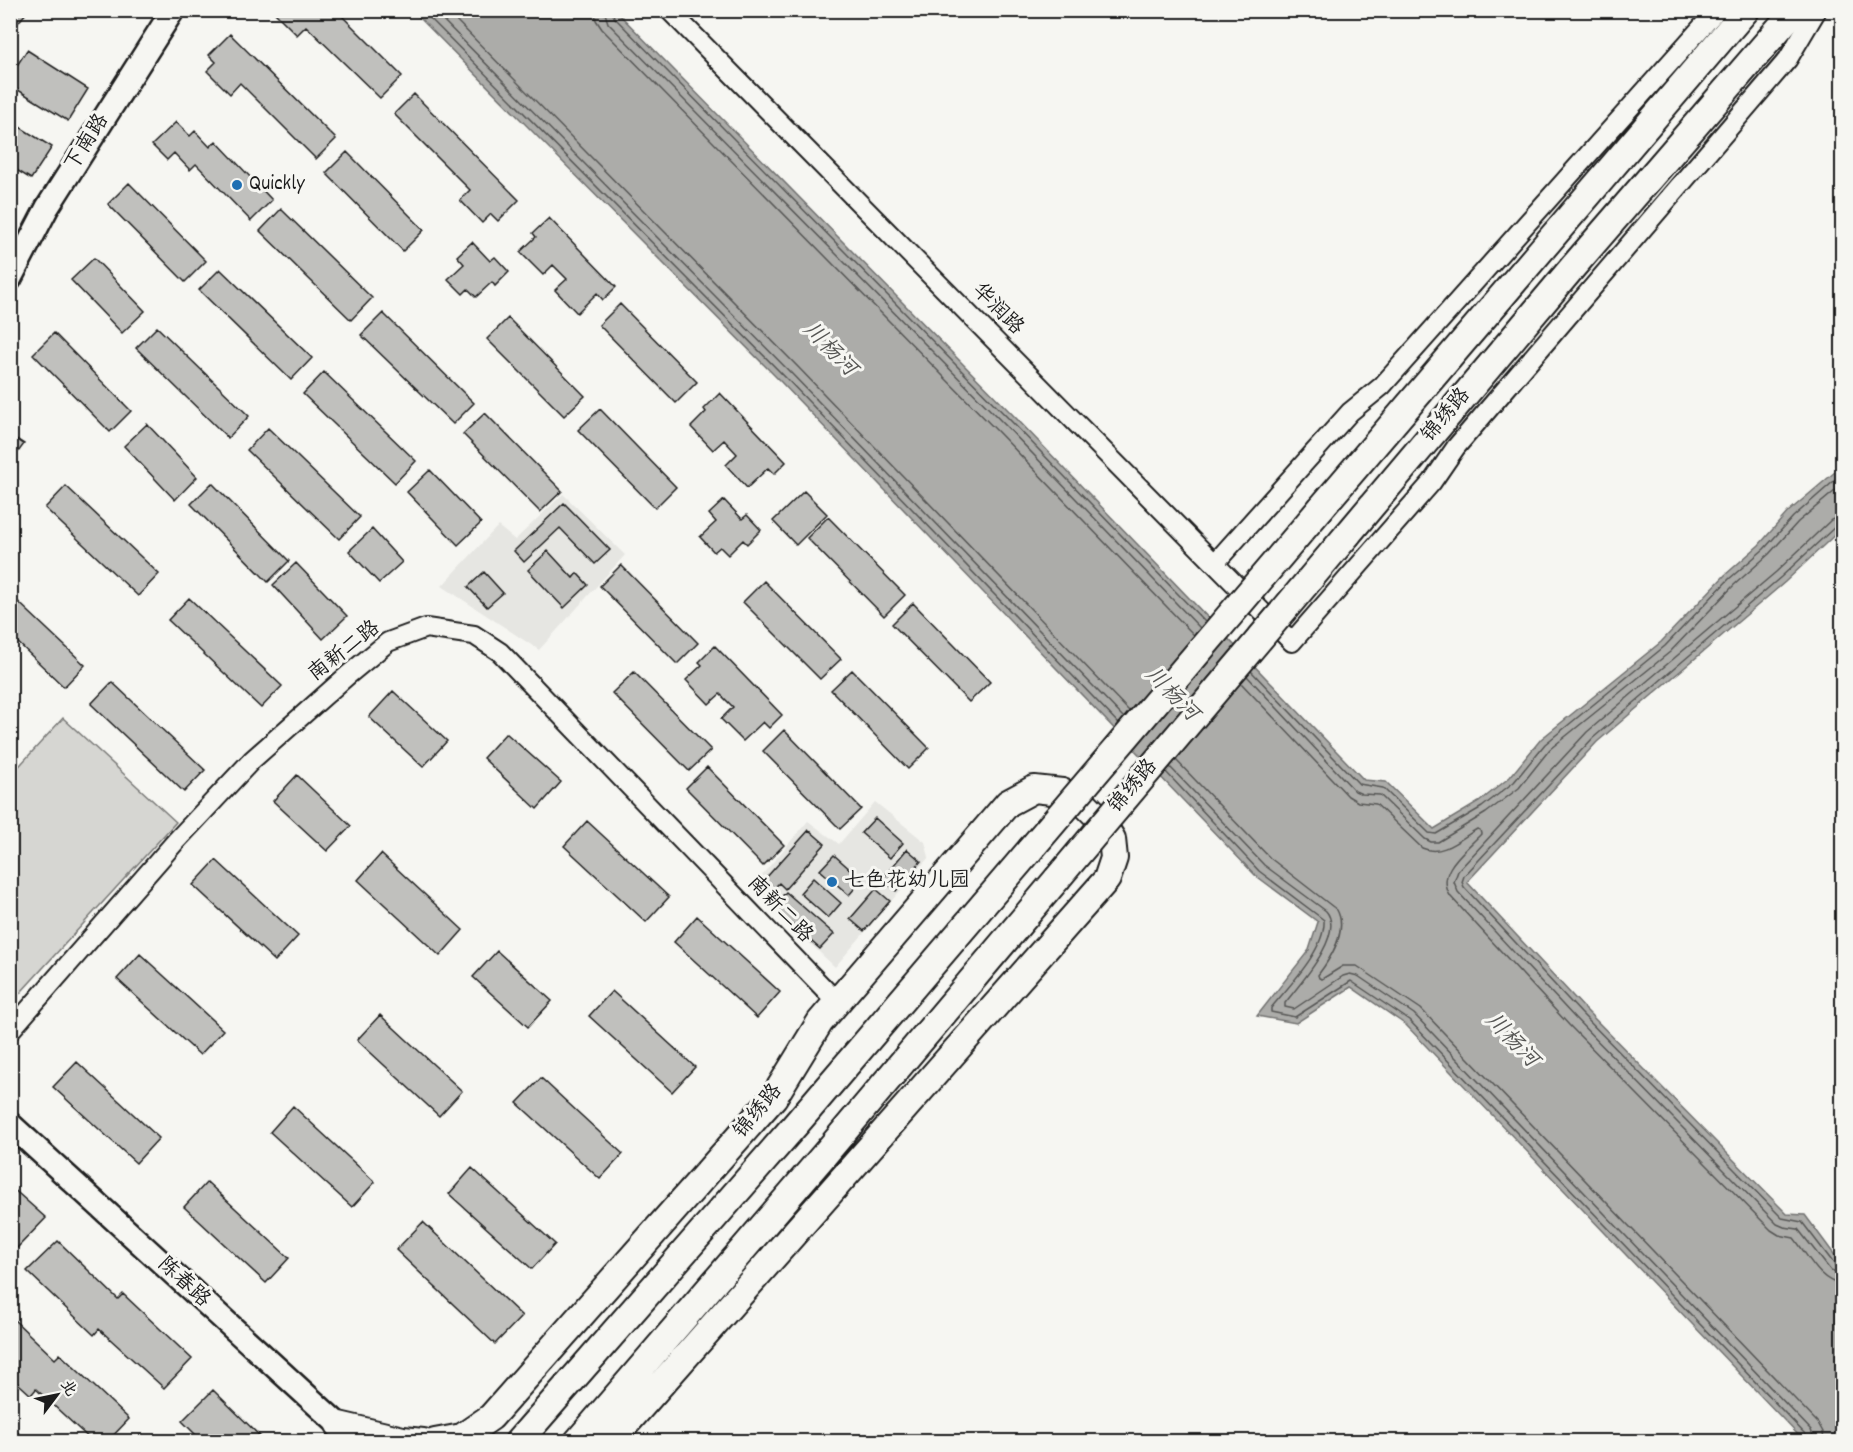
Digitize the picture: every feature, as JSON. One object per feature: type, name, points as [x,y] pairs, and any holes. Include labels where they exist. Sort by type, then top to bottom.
[{"type":"main road","name":"锦绣路","points":[[518,1442],[797,1123],[1746,10]]},
{"type":"main road","name":"锦绣路","points":[[577,1442],[825,1154],[1579,259],[1795,10]]},
{"type":"main road","name":"锦绣路","points":[[435,1442],[462,1437],[490,1417],[774,1097],[820,1022],[1008,803],[1034,789],[1062,792],[1080,799],[1099,818],[1112,839],[1114,858],[1107,879],[610,1442]]},
{"type":"main road","points":[[347,1433],[423,1442]]},
{"type":"street","name":"下南路","points":[[10,279],[47,208],[172,10]]},
{"type":"street","name":"华润路","points":[[669,10],[1292,642],[1432,482],[1456,447],[1788,60],[1817,10]]},
{"type":"street","points":[[1215,563],[1350,412],[1382,386],[1718,10]]},
{"type":"street","name":"南新二路","points":[[10,1031],[176,841],[252,760],[388,642],[426,628],[474,635],[500,652],[837,1002]]},
{"type":"street","name":"陈春路","points":[[10,1124],[347,1433]]},
{"type":"shaded area","points":[[563,494],[625,555],[539,650],[442,586],[498,526],[515,540]]},
{"type":"shaded area","points":[[63,718],[176,822],[11,1003],[11,775]]},
{"type":"shaded area","name":"七色花幼儿园","points":[[875,802],[925,842],[929,857],[835,967],[751,888],[808,821],[839,844]]},
{"type":"water","name":"川杨河","points":[[413,11],[616,11],[1016,418],[1364,780],[1386,782],[1434,829],[1479,802],[1510,777],[1541,739],[1661,642],[1725,575],[1759,545],[1788,512],[1842,466],[1842,528],[1785,582],[1597,742],[1467,882],[1585,1009],[1787,1214],[1805,1215],[1842,1265],[1842,1441],[1804,1441],[1406,1025],[1351,987],[1296,1023],[1257,1016],[1309,950],[1318,922],[1255,875],[781,382]]},
{"type":"building","points":[[10,10],[27,12],[10,32]]},
{"type":"building","points":[[272,10],[336,10],[402,76],[380,98],[306,26],[297,35]]},
{"type":"building","points":[[230,34],[336,139],[316,159],[240,83],[230,94],[207,71],[216,62],[209,55]]},
{"type":"building","points":[[27,50],[88,89],[68,121],[10,85],[10,76]]},
{"type":"building","points":[[414,94],[519,200],[498,221],[491,214],[482,223],[460,200],[470,190],[394,114]]},
{"type":"building","points":[[10,121],[52,147],[31,179],[10,166]]},
{"type":"building","name":"Quickly","points":[[176,122],[190,136],[195,131],[210,147],[216,141],[272,200],[251,221],[196,164],[190,170],[174,153],[167,160],[152,145]]},
{"type":"building","points":[[347,152],[424,230],[403,251],[326,173]]},
{"type":"building","points":[[129,183],[206,261],[185,282],[108,204]]},
{"type":"building","points":[[281,209],[372,298],[351,320],[260,231]]},
{"type":"building","points":[[549,218],[616,287],[603,300],[597,293],[577,313],[555,290],[567,279],[553,265],[543,275],[520,252],[536,237],[533,233]]},
{"type":"building","points":[[472,242],[490,261],[495,257],[509,272],[495,286],[492,282],[476,297],[468,289],[463,294],[448,279],[464,264],[457,256]]},
{"type":"building","points":[[94,258],[145,311],[122,333],[71,280]]},
{"type":"building","points":[[220,269],[312,358],[291,380],[199,290]]},
{"type":"building","points":[[620,304],[697,382],[676,403],[599,325]]},
{"type":"building","points":[[383,313],[474,403],[453,424],[361,335]]},
{"type":"building","points":[[508,318],[585,396],[564,416],[487,339]]},
{"type":"building","points":[[157,327],[249,416],[228,438],[136,348]]},
{"type":"building","points":[[54,333],[131,411],[110,432],[33,354]]},
{"type":"building","points":[[324,372],[416,461],[395,483],[303,394]]},
{"type":"building","points":[[720,393],[786,462],[774,474],[768,468],[747,488],[726,465],[737,454],[724,440],[713,450],[691,427]]},
{"type":"building","points":[[600,409],[676,487],[655,508],[578,430]]},
{"type":"building","points":[[485,413],[562,491],[540,512],[463,434]]},
{"type":"building","points":[[147,424],[197,477],[175,500],[124,446]]},
{"type":"building","points":[[268,428],[360,517],[339,539],[247,450]]},
{"type":"building","points":[[10,435],[24,444],[10,463]]},
{"type":"building","points":[[430,470],[481,523],[458,545],[407,492]]},
{"type":"building","points":[[212,483],[289,561],[268,582],[191,504]]},
{"type":"building","points":[[66,486],[159,574],[138,596],[45,508]]},
{"type":"building","points":[[804,491],[827,514],[796,545],[773,521]]},
{"type":"building","points":[[724,500],[742,519],[747,515],[761,530],[747,544],[743,540],[728,555],[720,547],[714,552],[700,537],[716,522],[709,514]]},
{"type":"building","points":[[564,503],[610,550],[595,564],[560,528],[524,562],[514,551]]},
{"type":"building","points":[[828,517],[905,595],[884,616],[807,538]]},
{"type":"building","points":[[372,529],[402,562],[379,583],[349,551]]},
{"type":"building","points":[[548,551],[573,578],[577,573],[588,585],[564,608],[528,570]]},
{"type":"building","points":[[296,563],[347,616],[323,639],[273,585]]},
{"type":"building","points":[[621,565],[698,643],[677,664],[600,586]]},
{"type":"building","points":[[484,572],[503,593],[487,607],[468,587]]},
{"type":"building","points":[[764,581],[841,659],[820,679],[743,602]]},
{"type":"building","points":[[10,594],[85,665],[64,687],[10,635]]},
{"type":"building","points":[[189,598],[282,686],[261,708],[168,620]]},
{"type":"building","points":[[913,603],[990,682],[969,702],[892,624]]},
{"type":"building","points":[[715,646],[782,715],[769,728],[763,722],[743,741],[721,719],[733,707],[720,694],[709,704],[686,680],[702,665],[699,662]]},
{"type":"building","points":[[852,670],[929,748],[908,769],[831,690]]},
{"type":"building","points":[[634,672],[711,750],[689,771],[612,693]]},
{"type":"building","points":[[112,682],[205,770],[184,792],[91,704]]},
{"type":"building","points":[[393,691],[447,741],[423,767],[369,717]]},
{"type":"building","points":[[10,723],[17,728],[10,736]]},
{"type":"building","points":[[784,730],[861,809],[840,829],[763,751]]},
{"type":"building","points":[[506,733],[561,782],[537,809],[483,758]]},
{"type":"building","points":[[707,767],[784,845],[763,866],[686,788]]},
{"type":"building","points":[[297,775],[351,826],[327,851],[273,801]]},
{"type":"building","points":[[875,818],[903,843],[890,858],[861,833]]},
{"type":"building","points":[[587,821],[669,897],[646,922],[564,846]]},
{"type":"building","points":[[809,830],[825,844],[785,889],[779,883],[765,898],[756,889]]},
{"type":"building","points":[[907,849],[921,861],[896,891],[882,879]]},
{"type":"building","points":[[381,854],[463,930],[440,956],[358,880]]},
{"type":"building","points":[[834,855],[862,880],[849,895],[820,870]]},
{"type":"building","points":[[216,860],[298,936],[275,961],[193,885]]},
{"type":"building","points":[[813,878],[841,903],[828,918],[800,893]]},
{"type":"building","points":[[876,889],[890,901],[864,931],[850,919]]},
{"type":"building","points":[[786,892],[834,934],[820,949],[772,907]]},
{"type":"building","points":[[697,916],[780,992],[757,1018],[674,942]]},
{"type":"building","points":[[497,951],[552,1001],[528,1027],[473,977]]},
{"type":"building","points":[[140,954],[223,1030],[200,1055],[117,979]]},
{"type":"building","points":[[612,991],[695,1067],[672,1092],[589,1016]]},
{"type":"building","points":[[380,1015],[462,1091],[439,1116],[357,1040]]},
{"type":"building","points":[[77,1062],[159,1138],[136,1163],[53,1087]]},
{"type":"building","points":[[541,1078],[623,1154],[600,1179],[517,1103]]},
{"type":"building","points":[[293,1106],[375,1182],[352,1207],[270,1132]]},
{"type":"building","points":[[472,1168],[555,1244],[532,1269],[449,1194]]},
{"type":"building","points":[[207,1182],[289,1258],[266,1283],[184,1207]]},
{"type":"building","points":[[10,1186],[46,1218],[17,1248],[10,1243]]},
{"type":"building","points":[[423,1222],[522,1316],[495,1344],[396,1250]]},
{"type":"building","points":[[58,1241],[118,1299],[123,1294],[192,1359],[164,1388],[99,1329],[94,1335],[27,1271]]},
{"type":"building","points":[[10,1316],[55,1359],[60,1354],[129,1419],[107,1442],[93,1442],[36,1389],[31,1395],[10,1376]]},
{"type":"building","points":[[213,1390],[266,1442],[203,1442],[182,1421]]},
{"type":"building","points":[[15,1430],[28,1442],[10,1442],[10,1434]]},
{"type":"place","name":"Quickly","points":[[237,185]]},
{"type":"place","name":"七色花幼儿园","points":[[832,882]]}]
